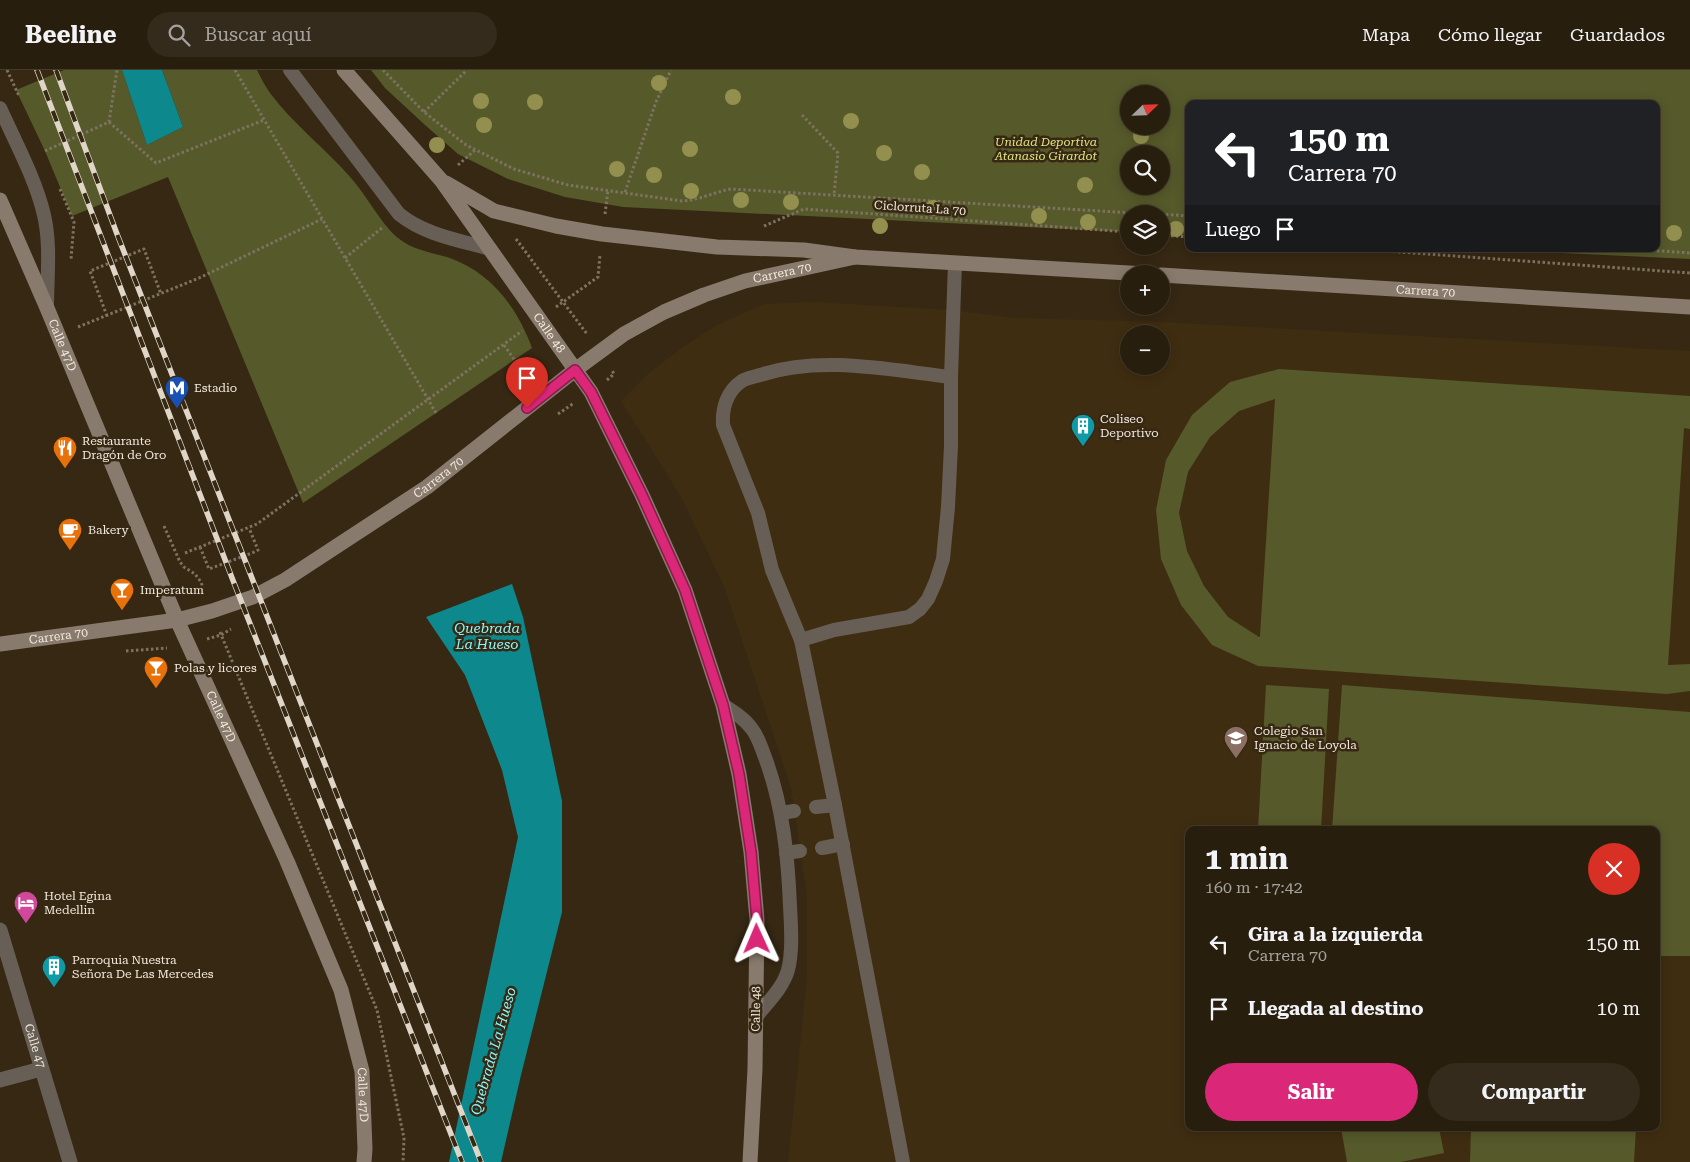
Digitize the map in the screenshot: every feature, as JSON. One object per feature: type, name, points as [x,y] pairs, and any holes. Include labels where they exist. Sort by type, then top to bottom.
[{"type":"main road","name":"Calle 48","points":[[344,70],[440,180],[591,392],[642,495],[685,590],[723,705],[739,774],[751,852],[757,920],[755,1069],[750,1162]]},
{"type":"main road","name":"Carrera 70","points":[[440,180],[494,211],[556,226],[602,234],[717,247],[804,250],[854,257],[1120,273]]},
{"type":"main road","name":"Calle 47D","points":[[0,200],[48,308],[177,620],[287,861],[341,990],[362,1071],[364,1162]]},
{"type":"main road","name":"Carrera 70","points":[[0,644],[177,620],[212,612],[253,597],[284,580],[427,487],[575,370],[624,334],[664,312],[704,295],[745,281],[854,257]]},
{"type":"main road","name":"Carrera 70","points":[[1170,276],[1690,307]]},
{"type":"street","name":"Calle 47","points":[[0,930],[40,1069],[70,1162]]},
{"type":"street","points":[[0,1080],[40,1069]]},
{"type":"lane","points":[[290,70],[399,214],[423,230],[490,248]]},
{"type":"lane","points":[[0,108],[39,196],[44,215],[47,233],[48,308]]},
{"type":"lane","points":[[801,640],[834,630],[909,617],[928,598],[936,582],[943,559],[952,446],[951,377],[955,263]]},
{"type":"lane","points":[[903,1162],[835,805],[801,640],[772,570],[758,513],[723,425],[723,413],[728,396],[742,381],[773,370],[803,366],[850,366],[951,377]]},
{"type":"lane","points":[[723,705],[744,720],[753,730],[787,812],[786,853],[791,924],[788,971],[778,989],[756,1017]]},
{"type":"lane","points":[[816,807],[835,805]]},
{"type":"lane","points":[[822,848],[842,844]]},
{"type":"lane","points":[[786,853],[800,851]]},
{"type":"path","points":[[7,70],[16,90]]},
{"type":"path","points":[[109,122],[117,70]]},
{"type":"path","points":[[235,70],[436,413]]},
{"type":"path","points":[[383,70],[424,112],[466,145],[514,169],[568,185],[682,201],[695,200],[718,191],[732,189],[1120,212]]},
{"type":"path","points":[[424,112],[467,70]]},
{"type":"path","points":[[625,192],[650,120],[671,70]]},
{"type":"path","points":[[802,115],[838,154],[834,195]]},
{"type":"path","points":[[109,122],[156,163],[264,120]]},
{"type":"path","points":[[45,151],[109,122]]},
{"type":"path","points":[[185,553],[257,524],[300,495],[598,277],[608,190]]},
{"type":"path","name":"Ciclorruta La 70","points":[[761,228],[804,209],[1120,231]]},
{"type":"path","points":[[494,211],[600,351],[614,374]]},
{"type":"path","points":[[345,258],[399,214]]},
{"type":"path","points":[[1170,215],[1185,216]]},
{"type":"path","points":[[83,325],[199,278],[322,219]]},
{"type":"path","points":[[1170,235],[1185,236]]},
{"type":"path","points":[[107,316],[90,271],[144,249],[161,294]]},
{"type":"path","points":[[1660,251],[1690,253]]},
{"type":"path","points":[[1400,252],[1690,273]]},
{"type":"path","points":[[73,322],[76,328]]},
{"type":"path","points":[[161,520],[180,562],[195,574],[201,582],[221,636]]},
{"type":"path","points":[[200,547],[209,569],[258,550],[249,528]]},
{"type":"shaded area","name":"Colegio San Ignacio de Loyola","points":[[813,302],[953,310],[1014,318],[1162,322],[1690,351],[1690,1162],[788,1162],[807,977],[807,896],[791,788],[724,586],[680,495],[621,401],[649,373],[683,347],[717,325],[764,304]]},
{"type":"green space","points":[[64,70],[122,70],[147,145],[183,127],[162,70],[257,70],[279,105],[351,178],[392,232],[415,248],[462,263],[489,281],[510,305],[532,348],[303,503],[168,177],[72,216],[45,151],[16,90]]},
{"type":"green space","name":"Unidad Deportiva Atanasio Girardot","points":[[371,70],[1690,70],[1690,259],[1541,252],[1660,252],[1660,100],[1185,100],[1185,235],[1170,234],[1170,205],[1120,205],[1120,232],[623,207],[565,197],[508,179],[458,154],[385,88]]},
{"type":"green space","points":[[1279,369],[1690,396],[1690,429],[1684,428],[1668,665],[1690,664],[1690,691],[1667,694],[1258,666],[1212,645],[1181,605],[1161,559],[1156,510],[1166,460],[1192,415],[1230,382]],"holes":[[[1275,399],[1260,636],[1228,617],[1204,586],[1187,551],[1179,513],[1188,472],[1210,437],[1239,411]]]},
{"type":"green space","points":[[1266,685],[1329,689],[1321,826],[1258,826]]},
{"type":"green space","points":[[1342,685],[1690,712],[1690,956],[1660,956],[1660,826],[1332,826]]},
{"type":"green space","points":[[1342,1131],[1440,1131],[1444,1153],[1401,1162],[1347,1162]]},
{"type":"green space","points":[[1471,1131],[1636,1131],[1634,1162],[1470,1162]]},
{"type":"water","points":[[122,70],[162,70],[183,127],[147,145]]},
{"type":"water","name":"Quebrada La Hueso","points":[[512,584],[523,617],[562,801],[562,912],[501,1162],[449,1162],[518,837],[502,770],[465,675],[426,617]]},
{"type":"railway","points":[[37,70],[234,583],[462,1162]]},
{"type":"railway","points":[[56,70],[117,234],[481,1162]]},
{"type":"place","name":"Estadio","points":[[177,409]]},
{"type":"place","name":"Coliseo Deportivo","points":[[1083,447]]},
{"type":"place","name":"Restaurante Dragón de Oro","points":[[65,469]]},
{"type":"place","name":"Bakery","points":[[70,551]]},
{"type":"place","name":"Imperatum","points":[[122,611]]},
{"type":"place","name":"Polas y licores","points":[[156,689]]},
{"type":"place","name":"Colegio San Ignacio de Loyola","points":[[1236,759]]},
{"type":"place","name":"Hotel Egina Medellin","points":[[26,924]]},
{"type":"place","name":"Parroquia Nuestra Señora De Las Mercedes","points":[[54,988]]},
{"type":"route","points":[[527,408],[575,370],[591,392],[642,495],[685,590],[723,705],[739,774],[751,852],[757,939]]}]
